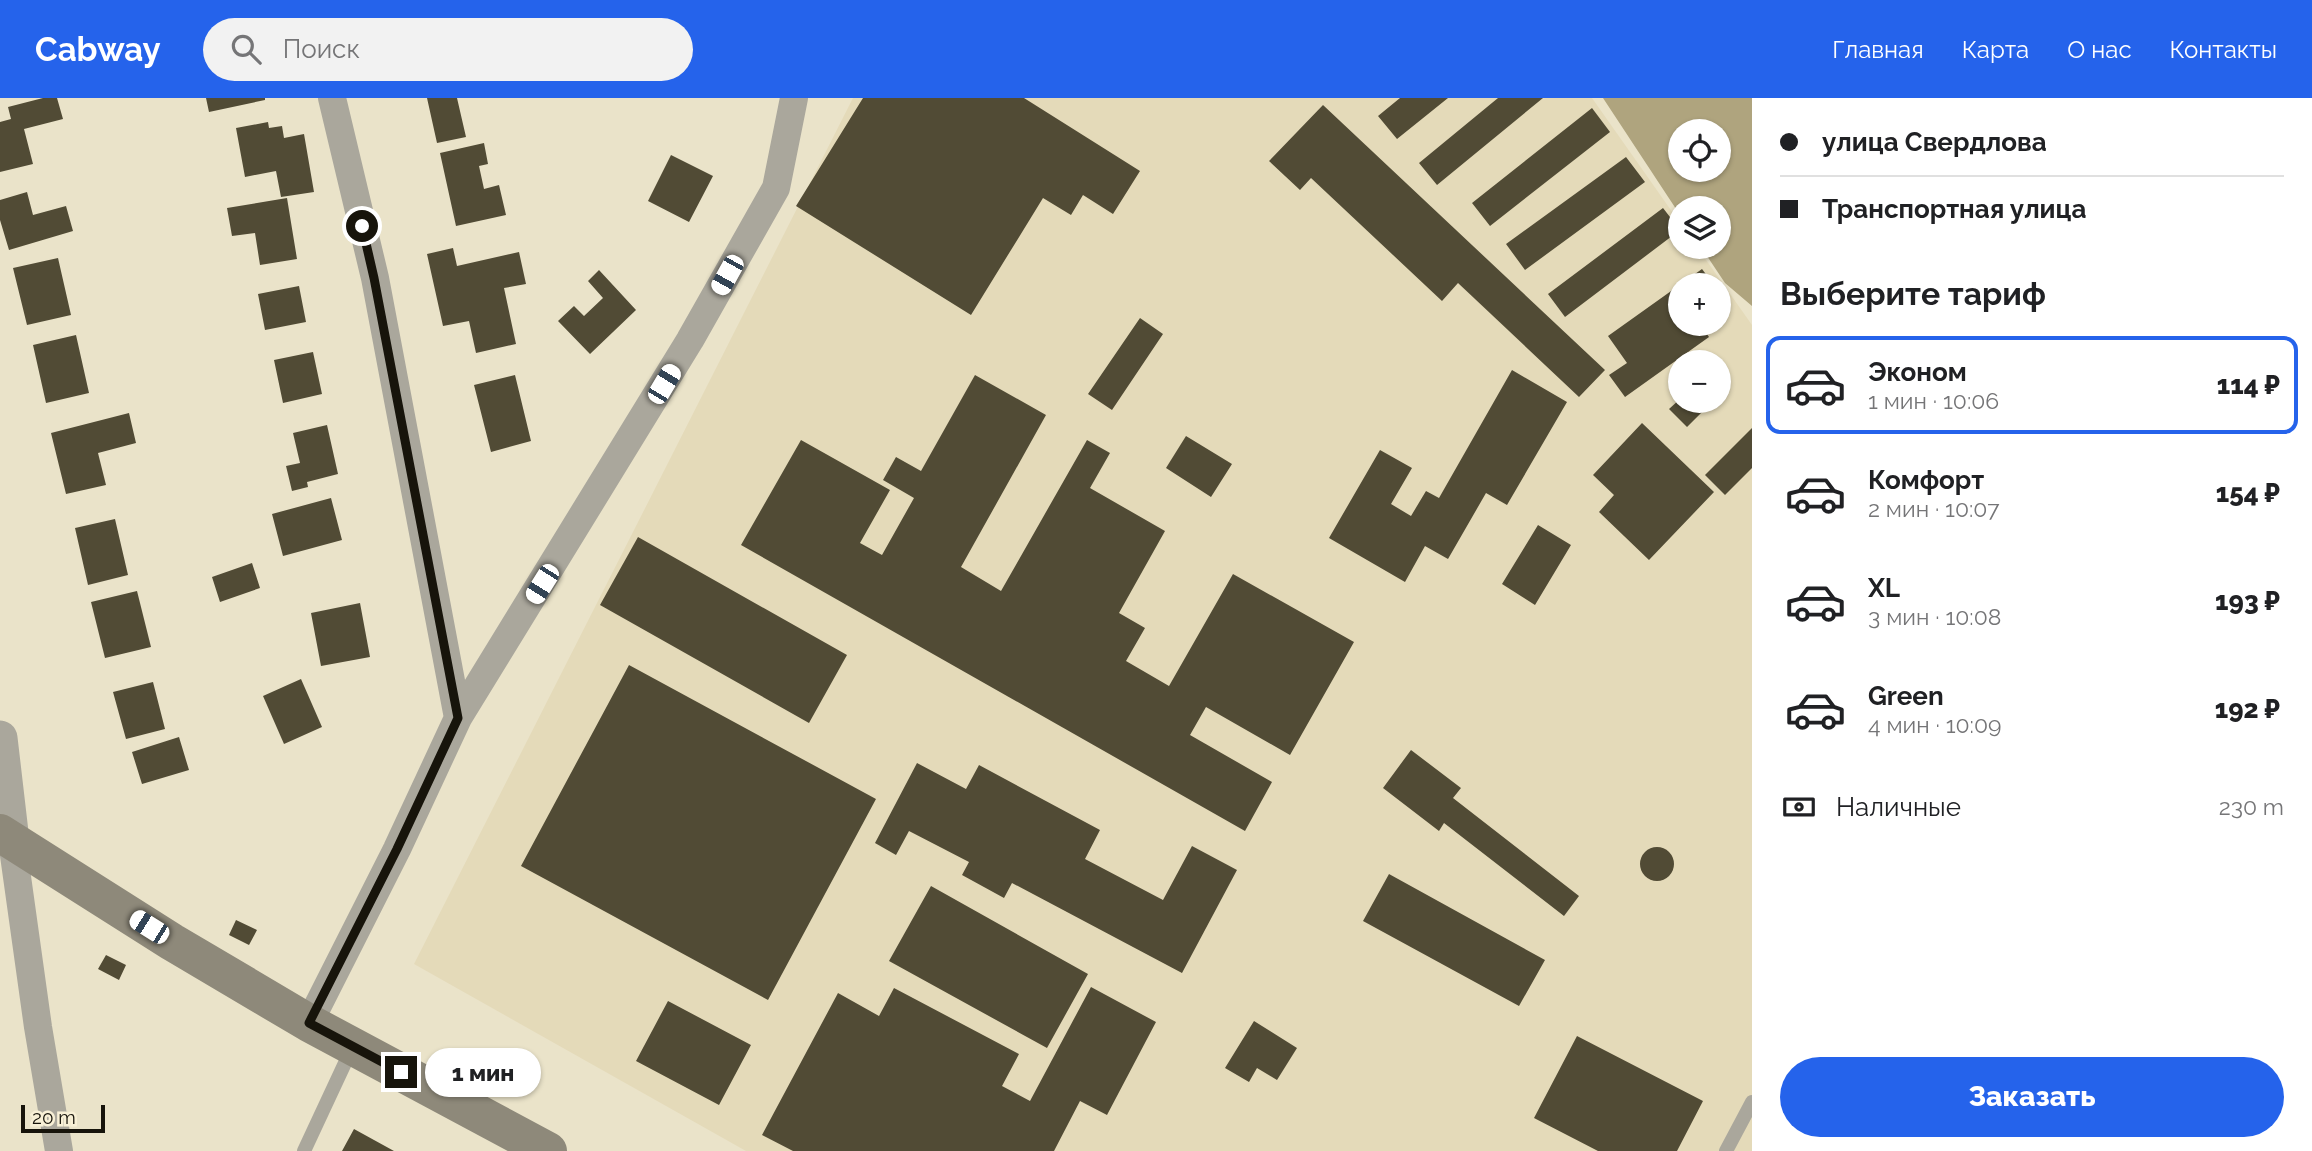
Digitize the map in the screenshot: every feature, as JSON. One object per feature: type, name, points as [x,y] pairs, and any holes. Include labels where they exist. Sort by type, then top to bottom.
[{"type":"main road","points":[[6,837],[172,942],[309,1023],[548,1151]]},
{"type":"street","points":[[332,98],[374,278],[458,718]]},
{"type":"street","points":[[309,1023],[397,849],[458,718],[690,340],[776,188],[794,98]]},
{"type":"street","points":[[0,738],[6,837],[58,1151]]},
{"type":"lane","points":[[304,1151],[352,1046]]},
{"type":"lane","points":[[1726,1151],[1752,1102]]},
{"type":"shaded area","points":[[853,98],[1592,98],[1668,206],[1668,259],[1705,259],[1715,273],[1668,273],[1668,336],[1731,336],[1731,295],[1752,325],[1752,1151],[746,1151],[414,964]]},
{"type":"shaded area","points":[[1603,98],[1752,98],[1752,306],[1731,288],[1731,273],[1718,273],[1709,259],[1731,259],[1731,196],[1668,197]]},
{"type":"building","points":[[43,98],[57,98],[63,119],[24,129],[33,164],[0,172],[0,122],[11,119],[8,107]]},
{"type":"building","points":[[206,98],[265,98],[265,100],[209,112]]},
{"type":"building","points":[[427,98],[457,98],[466,137],[437,143]]},
{"type":"building","points":[[863,98],[1024,98],[1140,171],[1113,214],[1083,195],[1071,215],[1043,198],[971,315],[796,206]]},
{"type":"building","points":[[1400,98],[1448,98],[1397,139],[1378,116]]},
{"type":"building","points":[[1498,98],[1543,98],[1437,185],[1419,163]]},
{"type":"building","points":[[1323,105],[1605,370],[1579,397],[1458,283],[1442,301],[1311,178],[1300,190],[1269,161]]},
{"type":"building","points":[[1592,108],[1610,132],[1490,226],[1472,203]]},
{"type":"building","points":[[268,122],[269,128],[282,126],[284,138],[304,134],[314,192],[281,197],[276,171],[245,177],[236,128]]},
{"type":"building","points":[[484,143],[488,164],[479,166],[484,189],[499,185],[506,215],[456,226],[440,153]]},
{"type":"building","points":[[671,155],[713,176],[689,222],[648,201]]},
{"type":"building","points":[[1626,157],[1645,182],[1525,270],[1506,244]]},
{"type":"building","points":[[27,192],[33,215],[66,206],[73,231],[9,250],[0,220],[0,200]]},
{"type":"building","points":[[287,198],[297,259],[260,265],[255,233],[232,236],[227,208]]},
{"type":"building","points":[[1663,208],[1668,214],[1668,239],[1565,317],[1548,294]]},
{"type":"building","points":[[453,248],[457,266],[519,252],[526,284],[504,288],[516,344],[476,353],[469,321],[443,326],[427,254]]},
{"type":"building","points":[[58,258],[71,315],[27,325],[13,268]]},
{"type":"building","points":[[599,270],[636,310],[590,354],[558,321],[574,306],[584,316],[603,298],[588,281]]},
{"type":"building","points":[[299,286],[306,322],[265,330],[258,294]]},
{"type":"building","points":[[1668,293],[1668,336],[1709,337],[1691,350],[1668,350],[1668,366],[1625,397],[1609,375],[1627,363],[1608,336]]},
{"type":"building","points":[[1140,318],[1163,334],[1112,410],[1088,394]]},
{"type":"building","points":[[76,335],[89,393],[46,403],[33,345]]},
{"type":"building","points":[[313,352],[322,394],[283,403],[274,360]]},
{"type":"building","points":[[1512,370],[1567,402],[1507,505],[1486,493],[1448,559],[1425,546],[1405,582],[1329,538],[1380,450],[1412,468],[1391,504],[1411,516],[1426,491],[1439,498]]},
{"type":"building","points":[[515,375],[531,441],[491,452],[474,385]]},
{"type":"building","points":[[975,375],[1046,415],[961,567],[1001,591],[1087,440],[1110,453],[1090,488],[1165,531],[1119,613],[1145,628],[1126,661],[1169,686],[1233,574],[1354,642],[1290,755],[1206,707],[1190,735],[1272,782],[1245,831],[741,545],[801,440],[890,490],[860,543],[882,555],[914,498],[883,480],[896,457],[921,471]]},
{"type":"building","points":[[129,413],[136,443],[98,453],[106,485],[66,494],[51,433]]},
{"type":"building","points":[[1673,413],[1701,413],[1687,427]]},
{"type":"building","points":[[1642,423],[1714,492],[1649,560],[1599,512],[1614,495],[1593,475]]},
{"type":"building","points":[[327,425],[338,474],[307,482],[308,487],[292,491],[286,466],[300,463],[293,433]]},
{"type":"building","points":[[1752,428],[1752,468],[1725,495],[1705,475]]},
{"type":"building","points":[[1186,436],[1232,464],[1211,497],[1166,468]]},
{"type":"building","points":[[331,498],[342,540],[283,556],[272,514]]},
{"type":"building","points":[[115,519],[128,575],[88,585],[75,528]]},
{"type":"building","points":[[1538,525],[1571,545],[1535,605],[1502,584]]},
{"type":"building","points":[[638,537],[847,655],[809,723],[600,605]]},
{"type":"building","points":[[252,563],[260,588],[220,602],[212,577]]},
{"type":"building","points":[[137,591],[151,647],[105,658],[91,602]]},
{"type":"building","points":[[360,603],[370,657],[321,666],[311,613]]},
{"type":"building","points":[[629,665],[876,799],[768,1000],[521,866]]},
{"type":"building","points":[[301,679],[322,727],[284,744],[263,696]]},
{"type":"building","points":[[153,682],[165,729],[126,739],[113,692]]},
{"type":"building","points":[[179,737],[189,770],[142,784],[132,752]]},
{"type":"building","points":[[1411,750],[1461,788],[1453,798],[1579,896],[1564,916],[1444,823],[1439,831],[1383,788]]},
{"type":"building","points":[[917,763],[966,789],[979,765],[1100,830],[1085,859],[1163,900],[1192,846],[1237,870],[1182,973],[1012,883],[1004,898],[962,875],[969,862],[909,831],[896,855],[875,843]]},
{"type":"building","points":[[1657,847],[1669,852],[1674,864],[1669,876],[1657,881],[1645,876],[1640,864],[1645,852]]},
{"type":"building","points":[[1389,874],[1545,960],[1519,1006],[1363,921]]},
{"type":"building","points":[[931,886],[1088,974],[1047,1048],[889,961]]},
{"type":"building","points":[[236,920],[257,930],[249,945],[229,935]]},
{"type":"building","points":[[106,955],[126,965],[119,980],[98,969]]},
{"type":"building","points":[[1091,987],[1156,1022],[1107,1115],[1080,1101],[1054,1151],[793,1151],[762,1135],[838,993],[879,1016],[894,988],[1019,1054],[1002,1086],[1030,1101]]},
{"type":"building","points":[[668,1001],[751,1045],[719,1105],[636,1061]]},
{"type":"building","points":[[1254,1021],[1297,1048],[1277,1080],[1257,1068],[1249,1082],[1225,1068]]},
{"type":"building","points":[[1577,1036],[1703,1101],[1677,1151],[1598,1151],[1534,1118]]},
{"type":"building","points":[[354,1129],[394,1151],[342,1151]]},
{"type":"route","points":[[362,226],[458,718],[397,849],[309,1023],[401,1072]]}]
